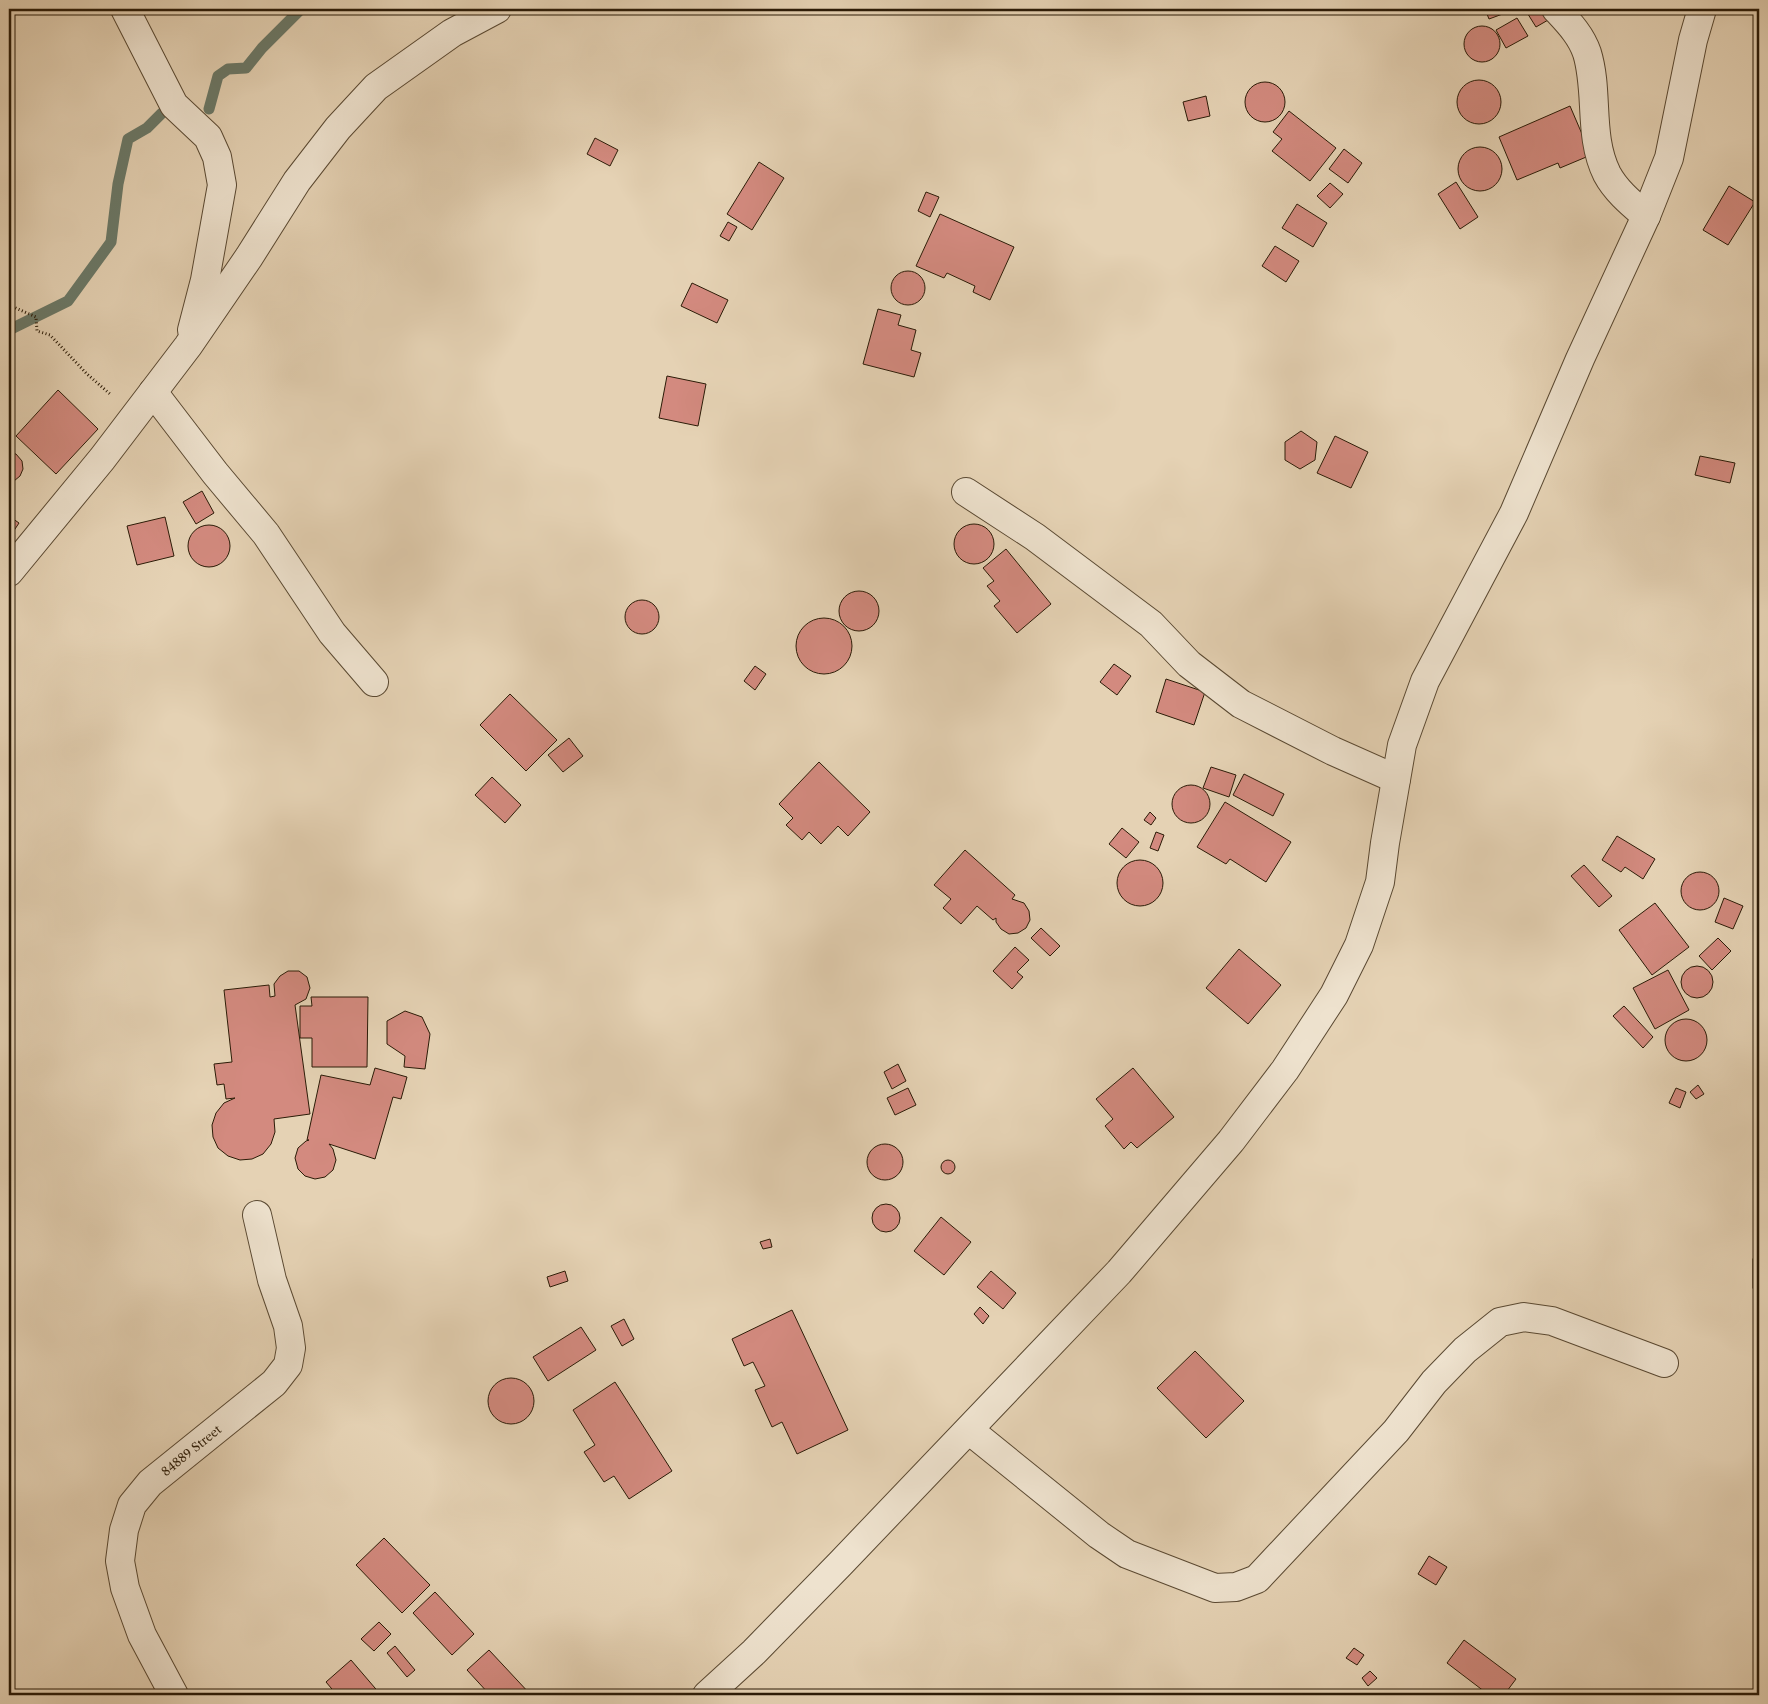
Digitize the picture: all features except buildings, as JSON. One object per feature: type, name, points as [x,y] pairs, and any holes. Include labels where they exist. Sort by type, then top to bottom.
[{"type":"street","points":[[125,9],[174,105],[208,138],[217,157],[222,185],[205,280],[188,346]]},
{"type":"street","points":[[9,572],[102,460],[188,346],[298,181],[338,128],[376,87],[452,33],[497,9]]},
{"type":"street","points":[[1556,9],[1576,31],[1586,52],[1591,75],[1598,151],[1607,174],[1624,197],[1646,216]]},
{"type":"street","points":[[707,1695],[754,1652],[1119,1272],[1231,1141],[1285,1070],[1334,996],[1362,936],[1380,882],[1402,744],[1425,681],[1514,513],[1580,359],[1646,216],[1669,158],[1693,40],[1702,9]]},
{"type":"street","points":[[153,392],[215,474],[266,534],[332,633],[374,682]]},
{"type":"street","points":[[966,492],[1035,537],[1151,624],[1189,664],[1241,704],[1333,751],[1396,779]]},
{"type":"street","name":"84889 Street","points":[[174,1695],[142,1636],[125,1588],[120,1561],[124,1530],[132,1505],[150,1483],[274,1383],[288,1365],[291,1348],[288,1326],[272,1280],[258,1215]]},
{"type":"street","points":[[969,1430],[1099,1535],[1127,1554],[1215,1588],[1236,1587],[1257,1579],[1390,1438],[1434,1382],[1465,1350],[1500,1322],[1524,1317],[1552,1321],[1664,1363]]},
{"type":"path","points":[[9,305],[36,317],[37,331],[50,335],[87,374],[135,416]]},
{"type":"waterway","points":[[209,109],[218,76],[228,69],[246,68],[262,48],[301,9]]},
{"type":"waterway","points":[[9,330],[68,301],[111,242],[118,184],[128,139],[147,128],[162,113]]}]
